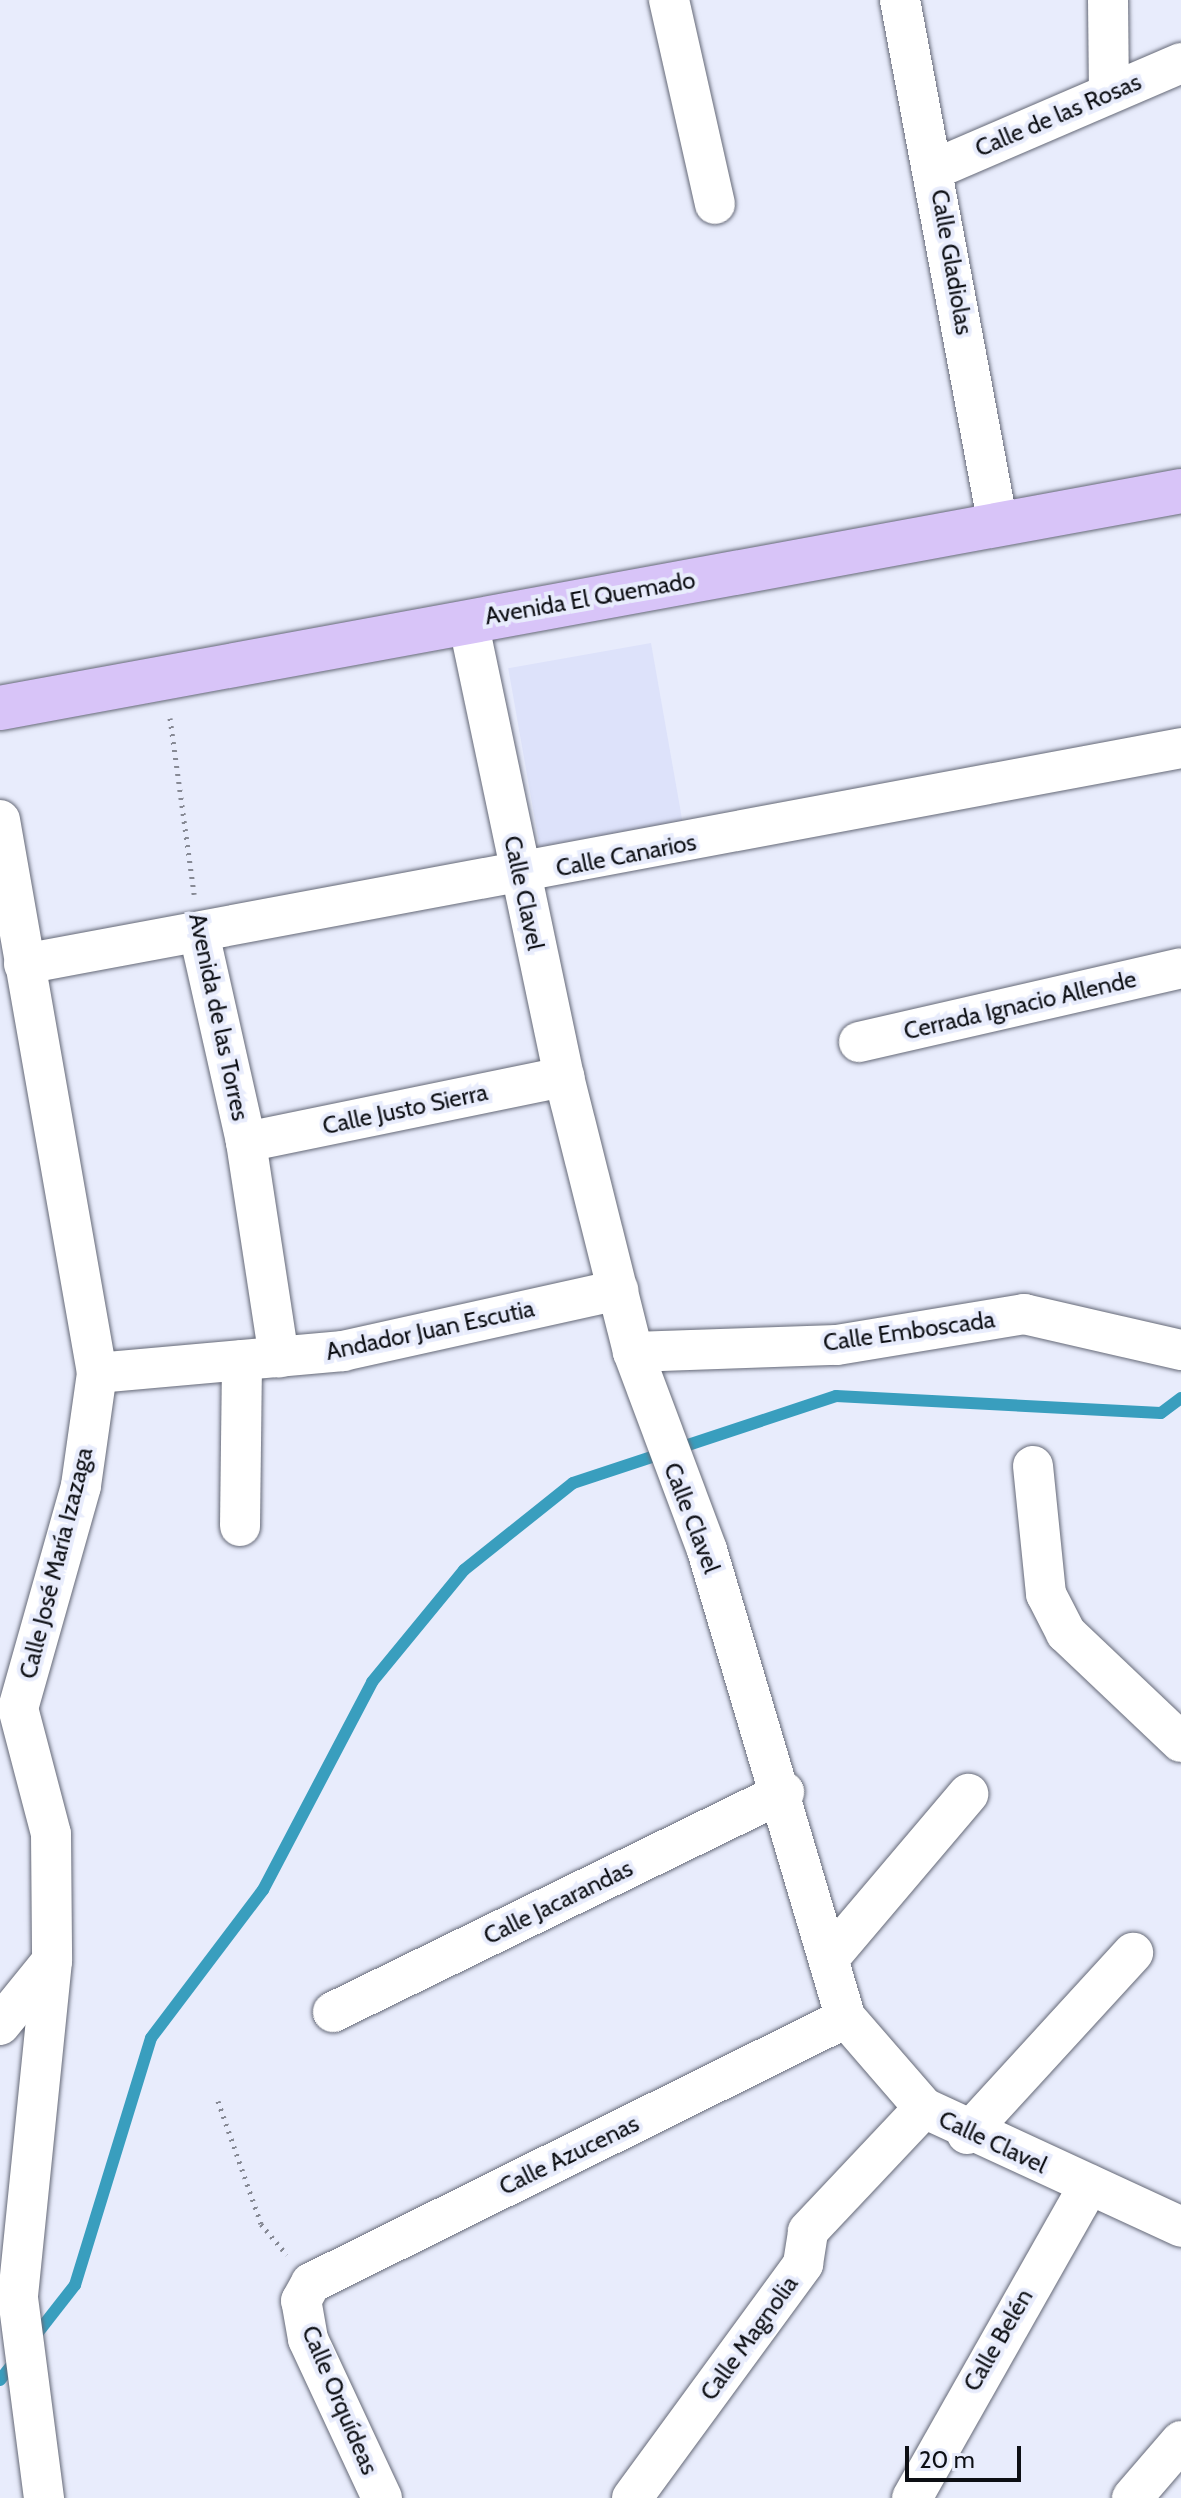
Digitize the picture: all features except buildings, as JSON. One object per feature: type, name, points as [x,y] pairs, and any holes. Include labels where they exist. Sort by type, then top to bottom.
[{"type":"main road","name":"Avenida El Quemado","points":[[0,708],[1181,491]]},
{"type":"street","points":[[669,0],[715,204]]},
{"type":"street","name":"Calle Gladiolas","points":[[900,0],[935,169],[998,525]]},
{"type":"street","points":[[1108,0],[1109,91]]},
{"type":"street","name":"Calle de las Rosas","points":[[935,169],[1109,91],[1181,63]]},
{"type":"street","name":"Calle Clavel","points":[[468,621],[519,875],[564,1077],[633,1352],[649,1411],[707,1550],[784,1792],[846,2018],[924,2108],[967,2134],[1181,2227]]},
{"type":"street","name":"Calle Canarios","points":[[24,964],[519,875],[1181,748]]},
{"type":"street","name":"Calle José María Izazaga","points":[[0,820],[97,1373],[81,1486],[9,1713],[51,1834],[52,1961],[18,2298],[20,2339],[42,2487]]},
{"type":"street","name":"Avenida de las Torres","points":[[199,933],[246,1142],[261,1358],[240,1526]]},
{"type":"street","name":"Cerrada Ignacio Allende","points":[[859,1042],[1181,968]]},
{"type":"street","name":"Calle Justo Sierra","points":[[246,1142],[564,1077]]},
{"type":"street","name":"Andador Juan Escutia","points":[[97,1373],[343,1351],[618,1290]]},
{"type":"street","name":"Calle Emboscada","points":[[633,1352],[837,1345],[1024,1314],[1181,1350]]},
{"type":"street","points":[[1033,1466],[1046,1594],[1066,1633],[1181,1742]]},
{"type":"street","name":"Calle Jacarandas","points":[[333,2012],[784,1792]]},
{"type":"street","points":[[830,1957],[968,1794]]},
{"type":"street","points":[[967,2134],[1133,1953]]},
{"type":"street","points":[[0,2025],[52,1961]]},
{"type":"street","name":"Calle Azucenas","points":[[306,2292],[846,2018]]},
{"type":"street","name":"Calle Magnolia","points":[[632,2498],[803,2264],[808,2231],[924,2108]]},
{"type":"street","name":"Calle Belén","points":[[912,2498],[1089,2185]]},
{"type":"street","name":"Calle Orquídeas","points":[[306,2292],[308,2339],[382,2498]]},
{"type":"street","points":[[1132,2498],[1181,2441]]},
{"type":"path","name":"Avenida de las Torres","points":[[165,677],[199,933]]},
{"type":"path","points":[[218,2101],[261,2224],[306,2292]]},
{"type":"shaded area","points":[[651,643],[682,821],[540,846],[508,668]]},
{"type":"waterway","points":[[32,2340],[75,2285],[151,2038],[263,1890],[372,1682],[464,1570],[573,1483],[836,1396],[1161,1413],[1181,1398]]},
{"type":"waterway","points":[[0,2380],[15,2361]]}]
